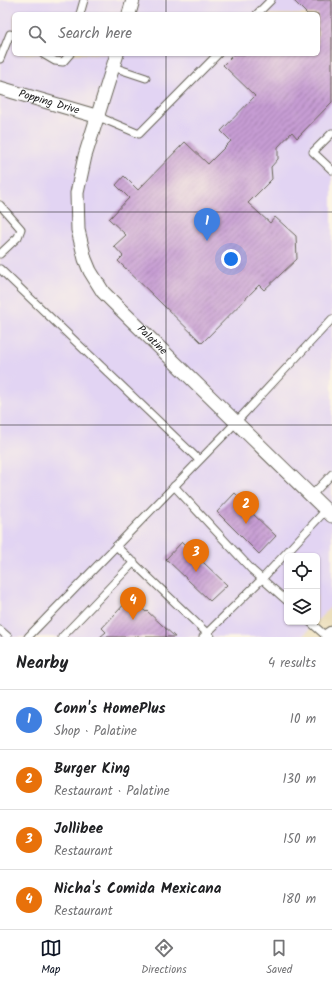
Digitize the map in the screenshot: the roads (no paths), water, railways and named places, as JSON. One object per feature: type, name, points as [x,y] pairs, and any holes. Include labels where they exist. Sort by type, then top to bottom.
[{"type":"street","points":[[130,12],[133,0]]},
{"type":"street","name":"Palatine","points":[[116,56],[85,156],[77,193],[78,230],[90,271],[103,292],[329,513]]},
{"type":"street","name":"Popping Drive","points":[[0,88],[98,117]]},
{"type":"lane","points":[[81,12],[84,0]]},
{"type":"lane","points":[[259,12],[271,0]]},
{"type":"lane","points":[[0,59],[10,34],[12,35]]},
{"type":"lane","points":[[46,56],[54,61],[63,62],[68,56]]},
{"type":"lane","points":[[98,117],[138,134],[216,56]]},
{"type":"lane","points":[[113,67],[146,78]]},
{"type":"lane","points":[[332,133],[313,152],[332,170]]},
{"type":"lane","points":[[0,205],[21,229],[18,237],[0,254]]},
{"type":"lane","points":[[0,269],[199,460]]},
{"type":"lane","points":[[30,636],[331,322]]},
{"type":"lane","points":[[311,496],[332,474]]},
{"type":"lane","points":[[174,486],[262,579],[284,598]]},
{"type":"lane","points":[[116,546],[134,562],[207,636],[329,513]]},
{"type":"lane","points":[[62,637],[134,562]]},
{"type":"lane","points":[[313,625],[327,637]]},
{"type":"lane","points":[[0,630],[8,637]]},
{"type":"place","name":"Conn's HomePlus","points":[[207,241]]},
{"type":"place","name":"Burger King","points":[[246,524]]},
{"type":"place","name":"Jollibee","points":[[196,572]]},
{"type":"place","name":"Nicha's Comida Mexicana","points":[[133,620]]}]
